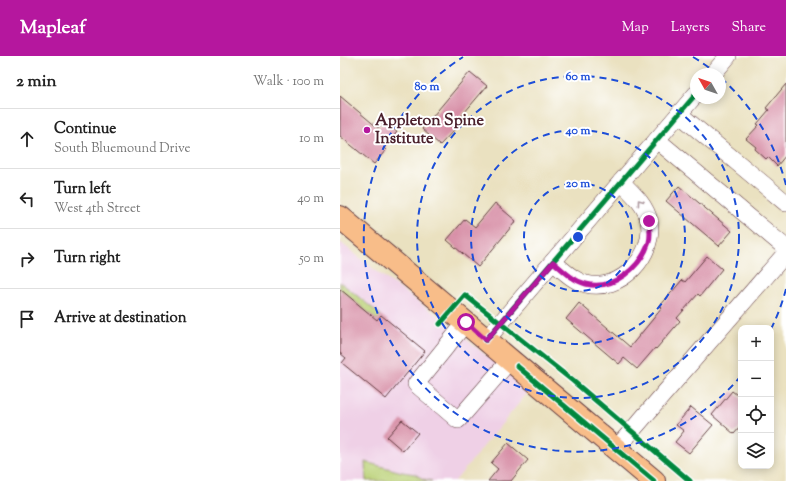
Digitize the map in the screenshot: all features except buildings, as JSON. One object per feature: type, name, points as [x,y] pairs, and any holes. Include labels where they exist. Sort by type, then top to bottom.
[{"type":"main road","points":[[340,218],[654,481]]},
{"type":"street","points":[[718,68],[728,56]]},
{"type":"street","points":[[486,340],[690,101]]},
{"type":"street","points":[[678,114],[786,203]]},
{"type":"street","points":[[657,140],[786,248]]},
{"type":"street","points":[[553,262],[578,281],[591,285],[602,284],[618,279],[634,267],[646,250],[649,241],[649,221],[642,204],[621,182]]},
{"type":"street","points":[[616,449],[786,253]]},
{"type":"street","points":[[466,322],[416,384],[458,420],[510,360]]},
{"type":"shaded area","points":[[340,242],[381,275],[441,318],[529,391],[455,481],[340,481]]},
{"type":"green space","points":[[340,282],[381,315],[377,320],[340,289]]},
{"type":"green space","points":[[365,462],[415,474],[423,479],[432,481],[366,481]]},
{"type":"cycle path","points":[[486,340],[690,101]]},
{"type":"cycle path","points":[[440,324],[465,295],[573,381],[690,481]]},
{"type":"cycle path","points":[[517,366],[654,481]]},
{"type":"place","name":"Appleton Spine Institute","points":[[367,130]]},
{"type":"route","points":[[466,322],[486,340],[553,262],[566,273],[584,284],[607,284],[618,279],[634,267],[646,250],[649,241],[649,221]]}]
